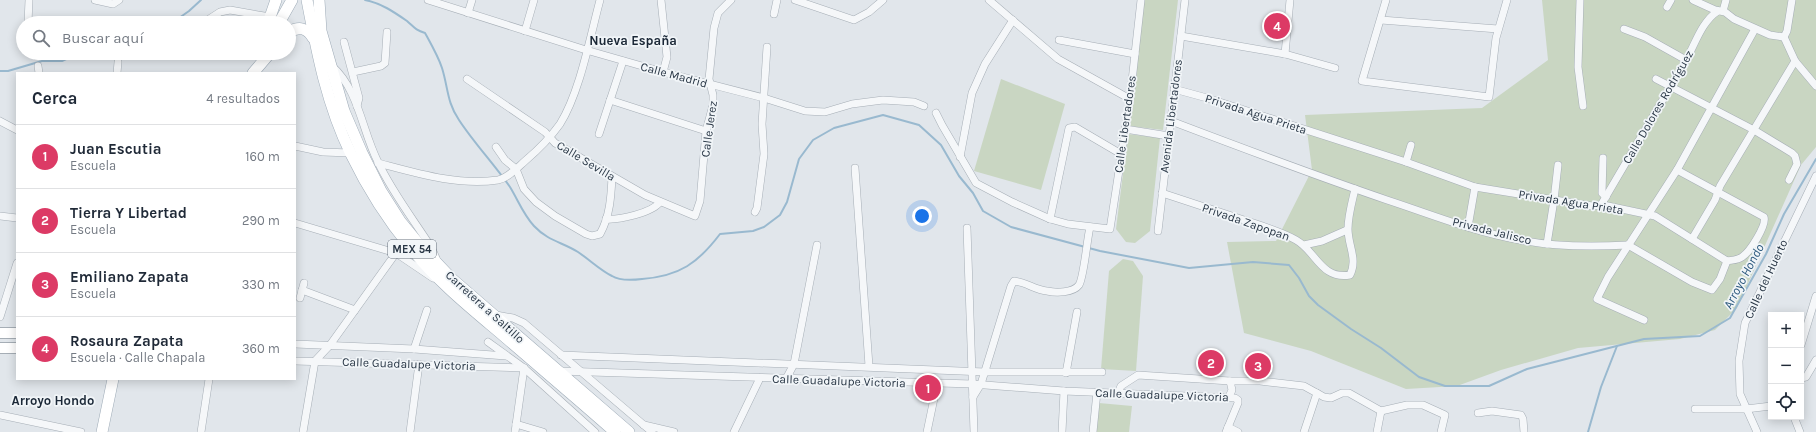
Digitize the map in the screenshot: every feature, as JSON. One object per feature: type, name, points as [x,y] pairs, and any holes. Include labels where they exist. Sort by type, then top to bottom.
[{"type":"main road","points":[[273,16],[276,0]]},
{"type":"main road","points":[[277,16],[292,0]]},
{"type":"main road","name":"Carretera a Saltillo","points":[[307,0],[313,38],[327,92],[350,153],[374,198],[411,249],[446,285],[615,432]]},
{"type":"main road","name":"Carretera a Saltillo","points":[[319,0],[321,31],[344,111],[362,153],[381,191],[400,221],[452,279],[629,432]]},
{"type":"main road","points":[[296,29],[300,28],[309,31],[313,38]]},
{"type":"main road","points":[[253,72],[257,60]]},
{"type":"main road","points":[[254,72],[260,60]]},
{"type":"main road","points":[[254,72],[264,60]]},
{"type":"main road","points":[[0,333],[16,334]]},
{"type":"main road","points":[[0,348],[16,348]]},
{"type":"main road","points":[[102,432],[113,380]]},
{"type":"street","points":[[28,16],[29,0]]},
{"type":"street","points":[[95,0],[110,4],[117,2]]},
{"type":"street","name":"Calle Madrid","points":[[428,0],[623,61],[764,98],[805,111],[817,112],[852,104],[883,100],[914,102],[924,106]]},
{"type":"street","points":[[468,13],[472,0]]},
{"type":"street","points":[[525,31],[534,0]]},
{"type":"street","points":[[378,164],[447,179],[498,180],[507,176],[550,137],[562,119],[571,101],[600,0]]},
{"type":"street","points":[[662,0],[667,57],[664,72]]},
{"type":"street","name":"Calle Jerez","points":[[695,216],[700,201],[706,131],[714,98],[709,79],[716,19],[722,8],[731,0]]},
{"type":"street","points":[[774,14],[777,0]]},
{"type":"street","points":[[795,0],[854,20],[869,12],[884,0]]},
{"type":"street","points":[[989,0],[1058,59],[1130,99]]},
{"type":"street","name":"Calle Libertadores","points":[[1090,227],[1110,228],[1130,99],[1141,0]]},
{"type":"street","name":"Avenida Libertadores","points":[[1158,231],[1167,135],[1171,121],[1185,0]]},
{"type":"street","points":[[1285,54],[1290,0]]},
{"type":"street","points":[[1386,0],[1362,81],[1489,97],[1498,29],[1507,0]]},
{"type":"street","points":[[1580,0],[1578,67],[1583,106]]},
{"type":"street","points":[[1693,0],[1720,11],[1770,36],[1784,36]]},
{"type":"street","name":"Calle Dolores Rodríguez","points":[[1601,205],[1706,23],[1720,11],[1726,0]]},
{"type":"street","points":[[1784,36],[1787,31],[1792,0]]},
{"type":"street","points":[[214,16],[220,12],[230,10],[253,16]]},
{"type":"street","points":[[960,157],[972,93],[986,64],[1013,20]]},
{"type":"street","points":[[1381,20],[1498,29]]},
{"type":"street","points":[[1624,29],[1645,37],[1686,60]]},
{"type":"street","points":[[1644,320],[1597,299],[1608,277],[1677,170],[1756,29]]},
{"type":"street","points":[[353,72],[381,66],[385,63],[387,32]]},
{"type":"street","points":[[1180,36],[1285,54],[1335,68]]},
{"type":"street","points":[[1784,36],[1795,61],[1816,86]]},
{"type":"street","points":[[1059,40],[1135,54]]},
{"type":"street","points":[[344,42],[359,98],[357,107]]},
{"type":"street","points":[[755,212],[757,208],[764,154],[762,124],[767,47]]},
{"type":"street","points":[[599,134],[623,61]]},
{"type":"street","points":[[1692,239],[1718,191],[1795,61]]},
{"type":"street","points":[[117,72],[118,62]]},
{"type":"street","points":[[331,65],[340,73],[348,84],[378,164],[431,247],[439,265]]},
{"type":"street","points":[[1656,78],[1670,87],[1754,130],[1795,156],[1797,164],[1789,180]]},
{"type":"street","name":"Calle Sevilla","points":[[467,79],[545,132],[555,143],[612,177],[660,202],[695,216]]},
{"type":"street","name":"Privada Agua Prieta","points":[[1174,89],[1207,98],[1406,162],[1475,187],[1592,206],[1601,205],[1650,214],[1727,261]]},
{"type":"street","points":[[610,100],[706,131]]},
{"type":"street","points":[[936,113],[976,183],[1050,219],[1090,227],[1079,284],[1074,289],[1065,291],[1046,291],[1014,281],[1011,286],[986,372],[973,397]]},
{"type":"street","points":[[0,121],[16,129]]},
{"type":"street","name":"Privada Jalisco","points":[[1171,121],[1355,189],[1468,227],[1520,241],[1580,246],[1628,246]]},
{"type":"street","points":[[1050,219],[1068,130],[1070,127],[1075,127],[1121,154]]},
{"type":"street","points":[[1125,129],[1167,135]]},
{"type":"street","points":[[1406,162],[1411,145]]},
{"type":"street","points":[[296,146],[323,152],[350,153]]},
{"type":"street","points":[[496,146],[505,160],[516,169],[524,189],[536,202],[555,216],[592,236],[600,234],[606,219],[610,202],[612,177]]},
{"type":"street","points":[[1603,158],[1602,193],[1606,197]]},
{"type":"street","points":[[1547,244],[1558,165]]},
{"type":"street","points":[[855,168],[869,366]]},
{"type":"street","points":[[1628,246],[1692,282],[1712,290],[1720,279],[1727,261],[1741,258],[1753,245],[1765,222],[1763,215],[1677,170]]},
{"type":"street","name":"Calle del Huerto","points":[[1757,432],[1740,394],[1739,361],[1745,323],[1816,176]]},
{"type":"street","points":[[1468,227],[1475,187]]},
{"type":"street","name":"Privada Zapopan","points":[[1162,193],[1276,231],[1304,245],[1319,265],[1329,271],[1344,276],[1350,275],[1354,267],[1353,254],[1347,230],[1355,189]]},
{"type":"street","points":[[606,219],[618,219],[644,212],[656,206],[660,202]]},
{"type":"street","points":[[0,216],[16,218]]},
{"type":"street","points":[[296,223],[396,253],[412,265],[446,285]]},
{"type":"street","points":[[967,228],[974,432]]},
{"type":"street","points":[[1304,245],[1322,241],[1347,230]]},
{"type":"street","points":[[786,379],[794,364],[817,245]]},
{"type":"street","points":[[303,432],[315,362],[330,345],[396,253]]},
{"type":"street","points":[[0,317],[16,266]]},
{"type":"street","points":[[304,283],[301,294],[355,310]]},
{"type":"street","points":[[1804,335],[1816,296]]},
{"type":"street","points":[[414,349],[428,310]]},
{"type":"street","points":[[1066,373],[1077,312]]},
{"type":"street","points":[[493,315],[518,319],[652,432]]},
{"type":"street","points":[[488,342],[524,368],[595,432]]},
{"type":"street","name":"Calle Guadalupe Victoria","points":[[296,344],[414,349],[506,356]]},
{"type":"street","name":"Calle Guadalupe Victoria","points":[[561,355],[869,366],[986,372],[1102,372]]},
{"type":"street","points":[[1804,377],[1806,377],[1816,360]]},
{"type":"street","name":"Calle Guadalupe Victoria","points":[[296,361],[524,368]]},
{"type":"street","points":[[410,432],[419,364]]},
{"type":"street","points":[[515,432],[524,368]]},
{"type":"street","name":"Calle Guadalupe Victoria","points":[[559,371],[937,384],[981,384],[1064,391],[1229,397],[1238,400],[1227,430]]},
{"type":"street","points":[[1118,393],[1121,386],[1138,375],[1230,382],[1284,383],[1304,386],[1324,397],[1331,398],[1342,393],[1349,393],[1381,411],[1407,406],[1423,405],[1445,415],[1441,432]]},
{"type":"street","points":[[734,432],[760,378]]},
{"type":"street","points":[[201,432],[209,380]]},
{"type":"street","points":[[1229,397],[1232,390],[1230,382]]},
{"type":"street","points":[[927,432],[937,384]]},
{"type":"street","points":[[1062,432],[1064,391]]},
{"type":"street","points":[[1093,432],[1097,392]]},
{"type":"street","points":[[1304,432],[1317,392]]},
{"type":"street","points":[[1695,409],[1746,409],[1768,406]]},
{"type":"street","points":[[1376,432],[1381,411]]},
{"type":"street","points":[[1478,413],[1492,411],[1521,415],[1523,419],[1524,432]]},
{"type":"street","points":[[0,415],[81,432]]},
{"type":"street","points":[[1795,420],[1800,432]]},
{"type":"street","points":[[516,424],[543,432]]},
{"type":"street","points":[[642,424],[674,432]]},
{"type":"street","points":[[1227,430],[1238,432]]},
{"type":"green space","points":[[1143,0],[1178,0],[1163,130],[1129,126]]},
{"type":"green space","points":[[1542,0],[1816,0],[1816,147],[1801,165],[1737,308],[1715,330],[1680,339],[1578,348],[1501,370],[1457,386],[1406,389],[1311,351],[1244,333],[1227,242],[1276,241],[1312,170],[1305,115],[1482,108],[1548,60]]},
{"type":"green space","points":[[1001,79],[1065,104],[1041,190],[974,171]]},
{"type":"green space","points":[[1128,134],[1160,138],[1150,231],[1135,243],[1126,242],[1116,229]]},
{"type":"green space","points":[[1123,259],[1133,261],[1143,276],[1136,371],[1101,369],[1109,271]]},
{"type":"green space","points":[[1099,403],[1132,406],[1129,432],[1096,432]]},
{"type":"waterway","points":[[182,16],[201,0]]},
{"type":"waterway","points":[[365,0],[387,8],[425,33],[440,64],[455,114],[510,187],[534,226],[550,238],[578,252],[615,278],[635,280],[667,275],[678,271],[696,260],[720,234],[753,231],[764,227],[780,215],[787,202],[799,159],[813,140],[834,128],[883,115],[919,125],[941,145],[959,176],[973,193],[983,211],[1011,227],[1100,251],[1189,268],[1253,262],[1289,265],[1299,278],[1309,296],[1318,305],[1351,329],[1381,348],[1419,377],[1445,386],[1489,386],[1527,369],[1644,339],[1700,336],[1730,318],[1766,254],[1784,214],[1816,159]]},
{"type":"waterway","points":[[0,71],[8,71],[42,61],[64,60]]},
{"type":"waterway","points":[[1588,432],[1601,387],[1617,346]]},
{"type":"place","name":"Rosaura Zapata","points":[[1277,26]]},
{"type":"place","name":"Tierra Y Libertad","points":[[1211,363]]},
{"type":"place","name":"Emiliano Zapata","points":[[1258,366]]},
{"type":"place","name":"Juan Escutia","points":[[928,388]]},
{"type":"district","name":"Nueva España","points":[[633,40]]},
{"type":"district","name":"Arroyo Hondo","points":[[53,400]]}]
